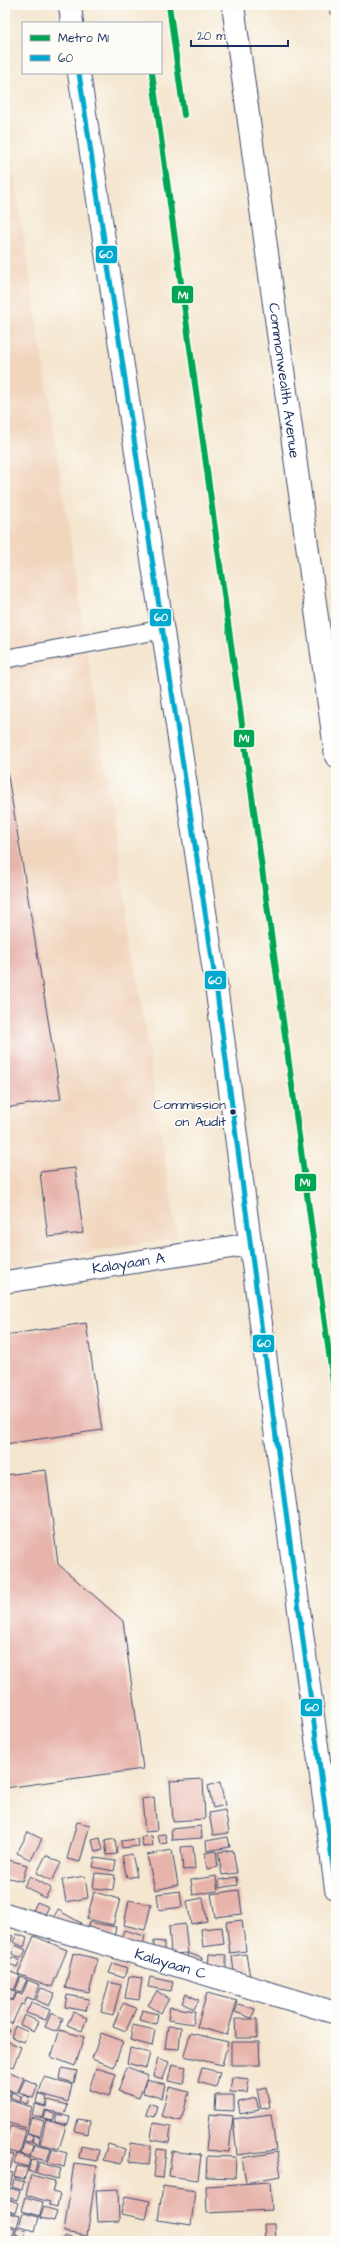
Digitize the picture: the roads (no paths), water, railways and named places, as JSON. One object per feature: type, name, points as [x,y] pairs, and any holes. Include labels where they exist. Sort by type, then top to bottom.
[{"type":"main road","points":[[70,5],[72,22]]},
{"type":"main road","name":"Commonwealth Avenue","points":[[232,5],[336,756]]},
{"type":"main road","points":[[79,74],[164,629],[251,1244],[336,1889]]},
{"type":"main road","name":"Kalayaan A","points":[[5,1282],[251,1244]]},
{"type":"main road","name":"Kalayaan C","points":[[5,1914],[336,2013]]},
{"type":"lane","points":[[5,659],[164,629]]},
{"type":"metro line","name":"M1","points":[[169,5],[184,115]]},
{"type":"metro line","name":"M1","points":[[152,74],[336,1404]]},
{"type":"place","name":"Commission on Audit","points":[[233,1112]]}]
